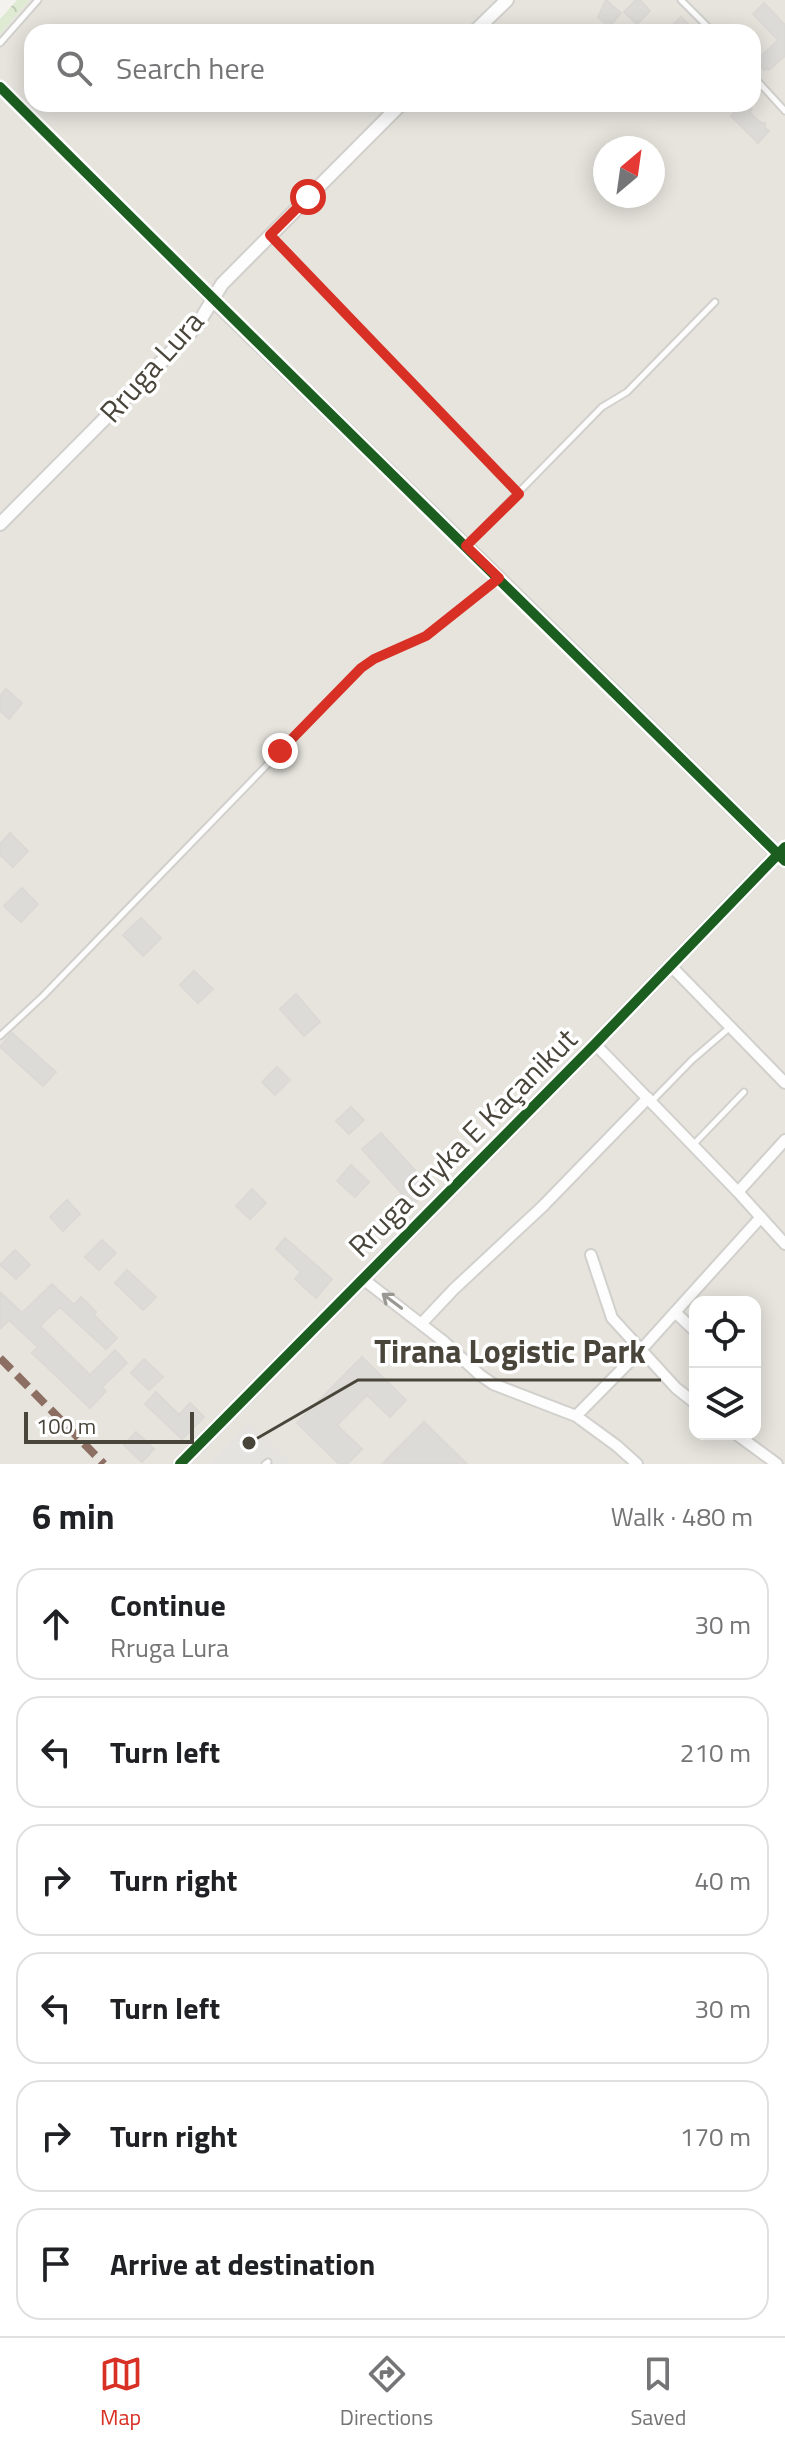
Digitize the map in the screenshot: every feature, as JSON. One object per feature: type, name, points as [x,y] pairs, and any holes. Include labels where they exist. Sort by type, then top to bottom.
[{"type":"street","points":[[482,24],[507,0]]},
{"type":"street","points":[[0,87],[24,111]]},
{"type":"street","points":[[25,112],[211,298],[783,854]]},
{"type":"street","name":"Rruga Lura","points":[[0,524],[190,333],[222,284],[393,112]]},
{"type":"street","name":"Rruga Gryka E Kaçanikut","points":[[180,1464],[783,854]]},
{"type":"street","points":[[670,965],[785,1083]]},
{"type":"street","points":[[595,1044],[785,1244]]},
{"type":"street","points":[[421,1324],[650,1100]]},
{"type":"street","points":[[738,1192],[785,1140]]},
{"type":"street","points":[[576,1416],[640,1351],[761,1217]]},
{"type":"street","points":[[591,1255],[612,1318],[640,1351],[689,1398]]},
{"type":"street","points":[[363,1279],[493,1384],[576,1416],[637,1464]]},
{"type":"street","points":[[675,1312],[689,1325]]},
{"type":"street","points":[[744,1440],[777,1464]]},
{"type":"lane","points":[[0,43],[38,0]]},
{"type":"lane","points":[[681,0],[705,24]]},
{"type":"lane","points":[[761,85],[785,111]]},
{"type":"lane","points":[[270,235],[519,494]]},
{"type":"lane","points":[[466,546],[602,407],[627,392],[715,302]]},
{"type":"lane","points":[[0,1036],[43,996],[361,668],[426,636],[499,578]]},
{"type":"lane","points":[[650,1100],[730,1027]]},
{"type":"lane","points":[[693,1145],[744,1092]]},
{"type":"shaded area","points":[[29,0],[785,0],[785,1464],[0,1464],[0,34]]},
{"type":"shaded area","points":[[248,1422],[292,1464],[208,1464]]},
{"type":"green space","points":[[17,0],[29,0],[0,34],[0,19]]},
{"type":"building","points":[[606,0],[621,13],[612,24],[606,24],[598,17]]},
{"type":"building","points":[[640,0],[650,11],[637,24],[624,12]]},
{"type":"building","points":[[764,3],[785,25],[785,56],[769,70],[761,67],[761,56],[778,40],[753,14]]},
{"type":"building","points":[[681,17],[688,24],[674,24]]},
{"type":"building","points":[[735,112],[749,112],[765,123],[769,131],[758,143],[731,116]]},
{"type":"building","points":[[6,689],[22,703],[9,719],[0,711],[0,696]]},
{"type":"building","points":[[10,833],[28,851],[13,867],[0,855],[0,844]]},
{"type":"building","points":[[22,888],[38,904],[21,922],[4,906]]},
{"type":"building","points":[[141,918],[161,938],[143,956],[123,935]]},
{"type":"building","points":[[194,971],[213,989],[198,1003],[180,985]]},
{"type":"building","points":[[296,994],[320,1022],[304,1036],[280,1009]]},
{"type":"building","points":[[12,1033],[56,1072],[43,1086],[0,1047]]},
{"type":"building","points":[[277,1067],[290,1080],[275,1095],[262,1082]]},
{"type":"building","points":[[351,1107],[364,1120],[349,1134],[336,1121]]},
{"type":"building","points":[[381,1133],[431,1188],[412,1205],[362,1149]]},
{"type":"building","points":[[351,1165],[369,1182],[355,1197],[337,1181]]},
{"type":"building","points":[[252,1189],[266,1203],[250,1219],[236,1206]]},
{"type":"building","points":[[67,1200],[80,1214],[63,1231],[50,1217]]},
{"type":"building","points":[[285,1238],[332,1279],[316,1298],[295,1279],[301,1272],[276,1249]]},
{"type":"building","points":[[102,1240],[116,1253],[99,1270],[85,1257]]},
{"type":"building","points":[[15,1250],[30,1265],[16,1279],[0,1265]]},
{"type":"building","points":[[127,1270],[156,1297],[143,1310],[115,1283]]},
{"type":"building","points":[[52,1284],[74,1305],[81,1297],[117,1338],[106,1349],[60,1307],[40,1326],[90,1375],[115,1350],[127,1363],[102,1387],[106,1391],[90,1408],[32,1353],[38,1347],[9,1320],[0,1329],[0,1292],[22,1313]]},
{"type":"building","points":[[362,1357],[406,1400],[390,1417],[367,1395],[337,1425],[362,1449],[347,1464],[339,1464],[297,1423]]},
{"type":"building","points":[[144,1359],[163,1377],[149,1390],[131,1373]]},
{"type":"building","points":[[156,1392],[179,1415],[190,1403],[204,1417],[182,1439],[145,1404]]},
{"type":"building","points":[[424,1422],[467,1464],[382,1464]]},
{"type":"building","points":[[136,1432],[154,1449],[142,1462],[124,1445]]},
{"type":"marked path","points":[[0,1358],[104,1464]]},
{"type":"cycle path","points":[[0,87],[24,111]]},
{"type":"cycle path","points":[[25,112],[785,861]]},
{"type":"cycle path","points":[[180,1464],[785,847]]},
{"type":"place","name":"Tirana Logistic Park","points":[[249,1443]]},
{"type":"route","points":[[280,751],[361,668],[426,636],[499,578],[466,546],[519,494],[270,235],[308,197]]}]
